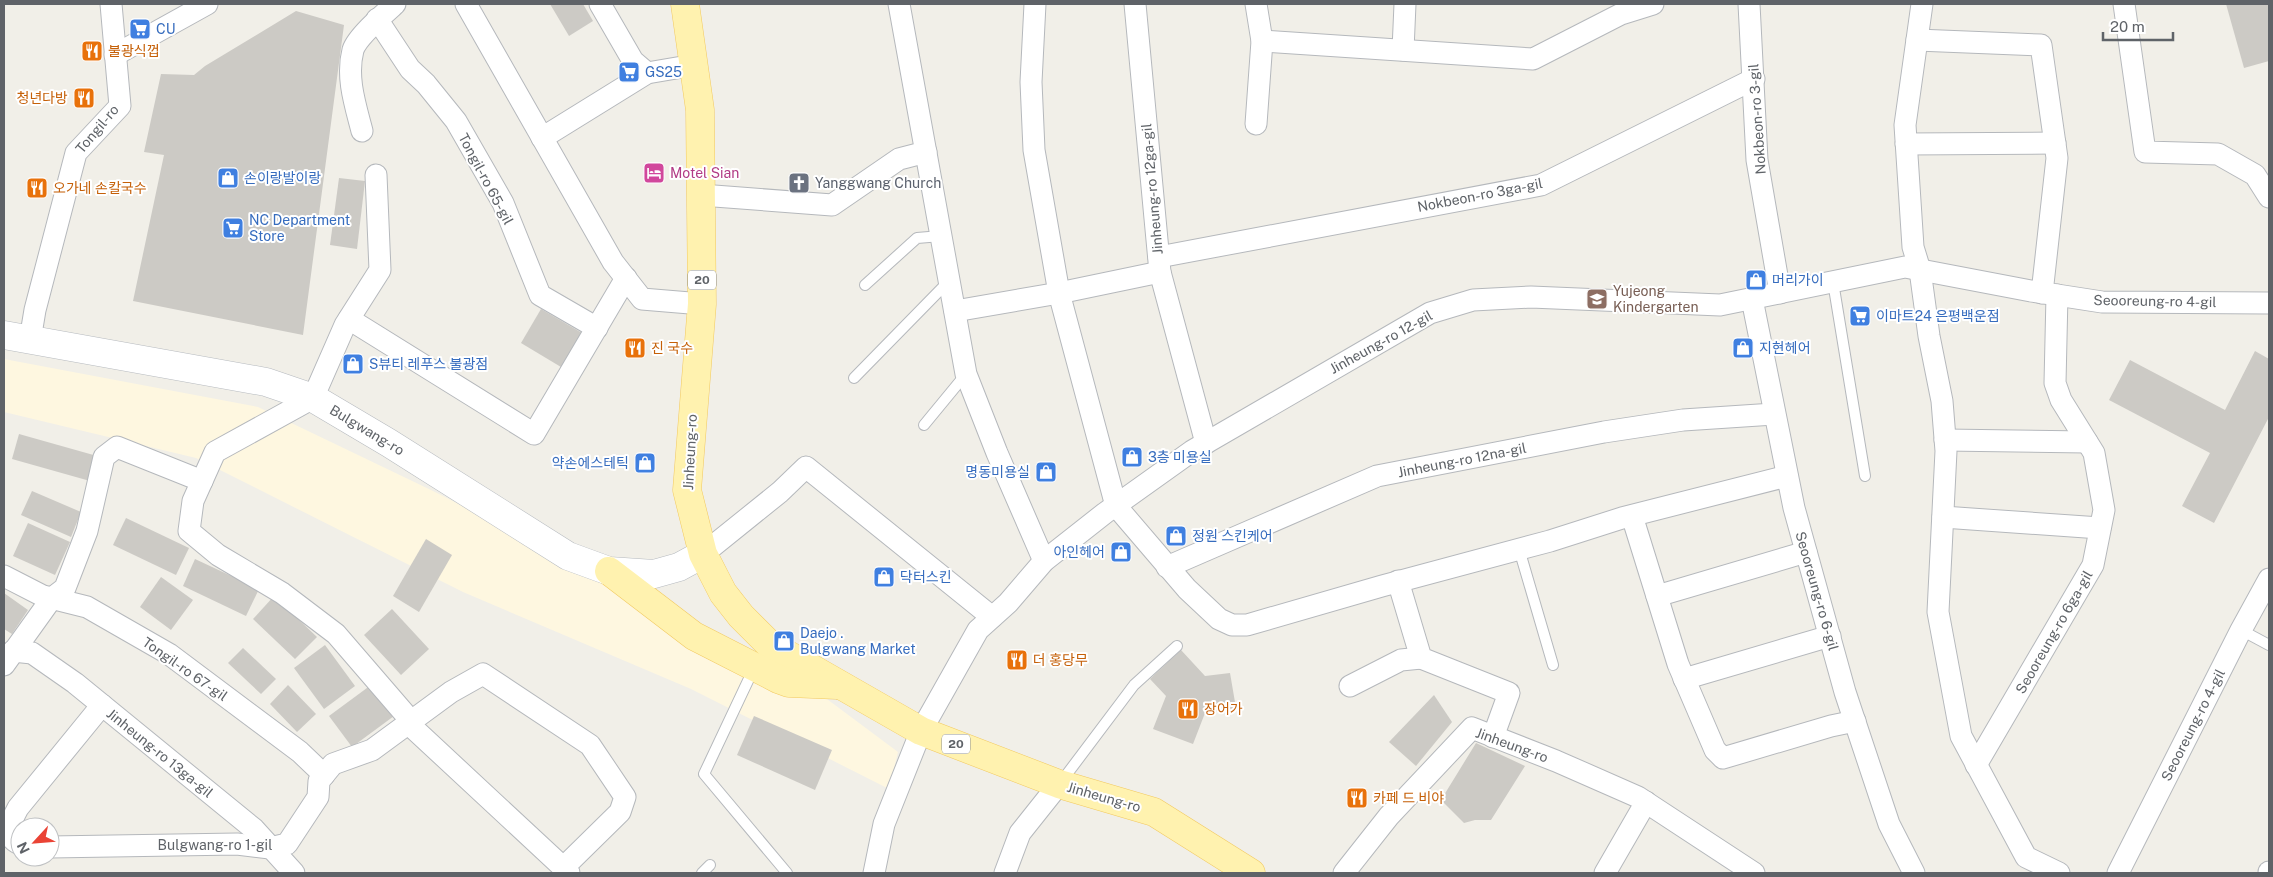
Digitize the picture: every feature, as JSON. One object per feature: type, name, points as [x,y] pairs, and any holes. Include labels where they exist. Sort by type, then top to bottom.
[{"type":"main road","name":"Jinheung-ro","points":[[685,4],[700,110],[702,304],[687,490],[704,554],[723,592],[741,616],[769,644],[921,731],[1059,784],[1154,812],[1251,873]]},
{"type":"main road","name":"Bulgwang-ro","points":[[4,335],[266,382],[313,398],[389,442],[568,556],[608,571],[654,574],[679,568],[704,554]]},
{"type":"main road","points":[[608,571],[694,636],[754,667],[789,683],[840,685]]},
{"type":"street","name":"Tongil-ro","points":[[30,340],[35,310],[76,153],[120,106],[111,4]]},
{"type":"street","points":[[115,55],[207,4]]},
{"type":"street","points":[[362,131],[350,80],[354,48],[377,19],[395,4]]},
{"type":"street","points":[[466,4],[613,262],[642,299],[702,304]]},
{"type":"street","points":[[600,4],[633,61],[647,72]]},
{"type":"street","points":[[899,4],[966,374],[997,454],[1044,562]]},
{"type":"street","points":[[1035,4],[1031,82],[1034,150],[1059,293],[1116,506],[1167,567],[1219,619],[1232,625],[1247,625],[1632,516],[1786,476]]},
{"type":"street","name":"Jinheung-ro 12ga-gil","points":[[955,311],[1059,293],[1159,265],[1135,4]]},
{"type":"street","points":[[1256,4],[1262,41],[1256,124]]},
{"type":"street","points":[[1403,50],[1405,4]]},
{"type":"street","points":[[1262,41],[1532,59],[1621,14],[1650,4]]},
{"type":"street","name":"Nokbeon-ro 3-gil","points":[[1749,4],[1757,160],[1780,293]]},
{"type":"street","points":[[1922,4],[1906,125],[1906,144],[1912,247],[1920,270],[1929,336],[1942,401],[1945,440],[1938,612],[1960,736],[2026,857],[2059,873]]},
{"type":"street","points":[[2124,4],[2145,152],[2218,154],[2255,175],[2269,197]]},
{"type":"street","name":"Tongil-ro 65-gil","points":[[377,19],[410,69],[426,84],[456,121],[503,203],[540,295],[597,328]]},
{"type":"street","points":[[1917,40],[2041,45],[2057,158],[2049,294]]},
{"type":"street","points":[[542,138],[647,72],[694,65]]},
{"type":"street","name":"Nokbeon-ro 3ga-gil","points":[[1159,265],[1274,235],[1541,185],[1754,79]]},
{"type":"street","points":[[1906,144],[2055,144]]},
{"type":"street","points":[[701,195],[832,205],[899,159],[926,152]]},
{"type":"street","points":[[324,775],[333,764],[372,750],[410,722],[451,692],[483,674],[590,745],[625,797],[620,812],[566,871],[412,727],[410,722],[406,714],[336,634],[282,593],[218,555],[189,531],[193,501],[215,452],[313,398],[349,319],[380,270],[376,175]]},
{"type":"street","points":[[1159,265],[1206,443]]},
{"type":"street","name":"Seooreung-ro 4-gil","points":[[1752,299],[1906,267],[2102,302],[2269,303]]},
{"type":"street","points":[[349,319],[534,434],[626,278]]},
{"type":"street","name":"Seooreung-ro 6ga-gil","points":[[1976,765],[2093,565],[2104,510],[2094,453],[2061,400],[2055,384],[2049,294]]},
{"type":"street","name":"Jinheung-ro 12-gil","points":[[874,873],[884,824],[921,731],[978,630],[1008,603],[1044,562],[1116,506],[1206,443],[1430,313],[1473,300],[1531,297],[1720,305],[1752,299]]},
{"type":"street","name":"Seooreung-ro 6-gil","points":[[1752,299],[1786,476],[1806,552],[1855,721],[1889,824],[1914,873]]},
{"type":"street","name":"Jinheung-ro 12na-gil","points":[[1167,567],[1377,476],[1604,432],[1683,420],[1774,414]]},
{"type":"street","points":[[1945,440],[2087,442]]},
{"type":"street","points":[[9,658],[52,598],[65,588],[87,531],[104,457],[116,447],[202,481]]},
{"type":"street","points":[[704,554],[780,492],[806,467],[992,617]]},
{"type":"street","points":[[1632,516],[1684,678],[1715,750],[1723,758],[1813,731],[1855,721]]},
{"type":"street","points":[[1943,516],[2100,528]]},
{"type":"street","points":[[1657,596],[1806,552]]},
{"type":"street","name":"Tongil-ro 67-gil","points":[[4,576],[43,596],[87,607],[169,654],[300,752],[324,775]]},
{"type":"street","name":"Seooreung-ro 4-gil","points":[[2118,873],[2240,630],[2269,579]]},
{"type":"street","points":[[1398,581],[1421,658]]},
{"type":"street","points":[[1684,678],[1830,636]]},
{"type":"street","name":"Jinheung-ro 13ga-gil","points":[[9,658],[32,653],[75,683],[254,829],[294,873]]},
{"type":"street","points":[[1350,686],[1401,660],[1421,658],[1509,693],[1493,736]]},
{"type":"street","points":[[13,817],[18,808],[102,705]]},
{"type":"street","name":"Jinheung-ro","points":[[1344,873],[1389,816],[1472,728],[1556,761],[1646,802],[1754,873]]},
{"type":"street","name":"Bulgwang-ro 1-gil","points":[[60,847],[237,844],[270,848],[287,844],[318,797],[319,781],[324,775]]},
{"type":"street","name":"Jinheung-ro","points":[[1005,873],[1020,833],[1059,784]]},
{"type":"street","points":[[1605,873],[1646,802]]},
{"type":"lane","points":[[865,285],[916,238],[941,236]]},
{"type":"lane","points":[[854,378],[949,281]]},
{"type":"lane","points":[[1833,282],[1865,476]]},
{"type":"lane","points":[[924,425],[966,374]]},
{"type":"lane","points":[[1519,549],[1553,665]]},
{"type":"lane","points":[[2240,630],[2269,645]]},
{"type":"lane","points":[[1059,784],[1134,685],[1177,646]]},
{"type":"lane","points":[[754,667],[704,774],[787,873]]},
{"type":"lane","points":[[702,873],[710,865]]},
{"type":"shaded area","points":[[4,359],[258,407],[431,490],[788,670],[898,752],[889,789],[691,689],[463,592],[196,458],[4,412]]},
{"type":"building","points":[[550,4],[583,4],[593,21],[569,36]]},
{"type":"building","points":[[2226,4],[2269,4],[2269,61],[2244,68]]},
{"type":"building","name":"NC Department Store","points":[[296,11],[344,25],[303,335],[133,301],[164,155],[144,152],[161,74],[194,75],[205,66]]},
{"type":"building","points":[[339,178],[365,181],[357,249],[330,245]]},
{"type":"building","points":[[541,309],[582,333],[561,367],[521,343]]},
{"type":"building","points":[[2255,351],[2269,359],[2269,417],[2214,523],[2182,506],[2210,453],[2109,400],[2130,360],[2225,410]]},
{"type":"building","points":[[19,434],[97,456],[90,481],[12,459]]},
{"type":"building","points":[[32,491],[81,512],[71,537],[21,515]]},
{"type":"building","points":[[126,518],[189,548],[176,575],[113,545]]},
{"type":"building","points":[[28,523],[70,542],[55,575],[13,556]]},
{"type":"building","points":[[426,539],[452,555],[419,612],[393,596]]},
{"type":"building","points":[[195,559],[259,589],[246,616],[183,586]]},
{"type":"building","points":[[161,577],[193,600],[171,630],[140,607]]},
{"type":"building","points":[[4,593],[28,610],[12,634],[4,629]]},
{"type":"building","points":[[274,596],[317,637],[295,659],[253,619]]},
{"type":"building","points":[[392,609],[429,649],[401,675],[364,635]]},
{"type":"building","points":[[325,645],[355,686],[324,709],[294,668]]},
{"type":"building","points":[[243,648],[276,679],[261,694],[228,663]]},
{"type":"building","points":[[1181,650],[1205,676],[1230,673],[1236,708],[1205,713],[1193,744],[1153,729],[1166,696],[1150,679]]},
{"type":"building","points":[[288,685],[316,714],[297,732],[270,704]]},
{"type":"building","points":[[371,685],[394,716],[352,747],[329,716]]},
{"type":"building","points":[[1434,695],[1452,722],[1416,766],[1389,742]]},
{"type":"building","points":[[754,716],[832,750],[815,790],[737,755]]},
{"type":"building","points":[[1476,743],[1525,766],[1491,820],[1475,820],[1464,823],[1441,800]]},
{"type":"place","name":"CU","points":[[140,29]]},
{"type":"place","name":"불광식껍","points":[[92,51]]},
{"type":"place","name":"GS25","points":[[629,72]]},
{"type":"place","name":"청년다방","points":[[84,98]]},
{"type":"place","name":"Motel Sian","points":[[654,173]]},
{"type":"place","name":"손이랑발이랑","points":[[228,178]]},
{"type":"place","name":"Yanggwang Church","points":[[799,183]]},
{"type":"place","name":"오가네 손칼국수","points":[[37,188]]},
{"type":"place","name":"NC Department Store","points":[[233,228]]},
{"type":"place","name":"머리가이","points":[[1756,280]]},
{"type":"place","name":"Yujeong Kindergarten","points":[[1597,299]]},
{"type":"place","name":"이마트24 은평백운점","points":[[1860,316]]},
{"type":"place","name":"진 국수","points":[[635,348]]},
{"type":"place","name":"지현헤어","points":[[1743,348]]},
{"type":"place","name":"S뷰티 레푸스 불광점","points":[[353,364]]},
{"type":"place","name":"3층 미용실","points":[[1132,457]]},
{"type":"place","name":"약손에스테틱","points":[[645,463]]},
{"type":"place","name":"명동미용실","points":[[1046,472]]},
{"type":"place","name":"정원 스킨케어","points":[[1176,536]]},
{"type":"place","name":"아인헤어","points":[[1121,552]]},
{"type":"place","name":"닥터스킨","points":[[884,577]]},
{"type":"place","name":"Daejo . Bulgwang Market","points":[[784,641]]},
{"type":"place","name":"더 홍당무","points":[[1017,660]]},
{"type":"place","name":"장어가","points":[[1188,709]]},
{"type":"place","name":"카페 드 비야","points":[[1357,798]]}]
